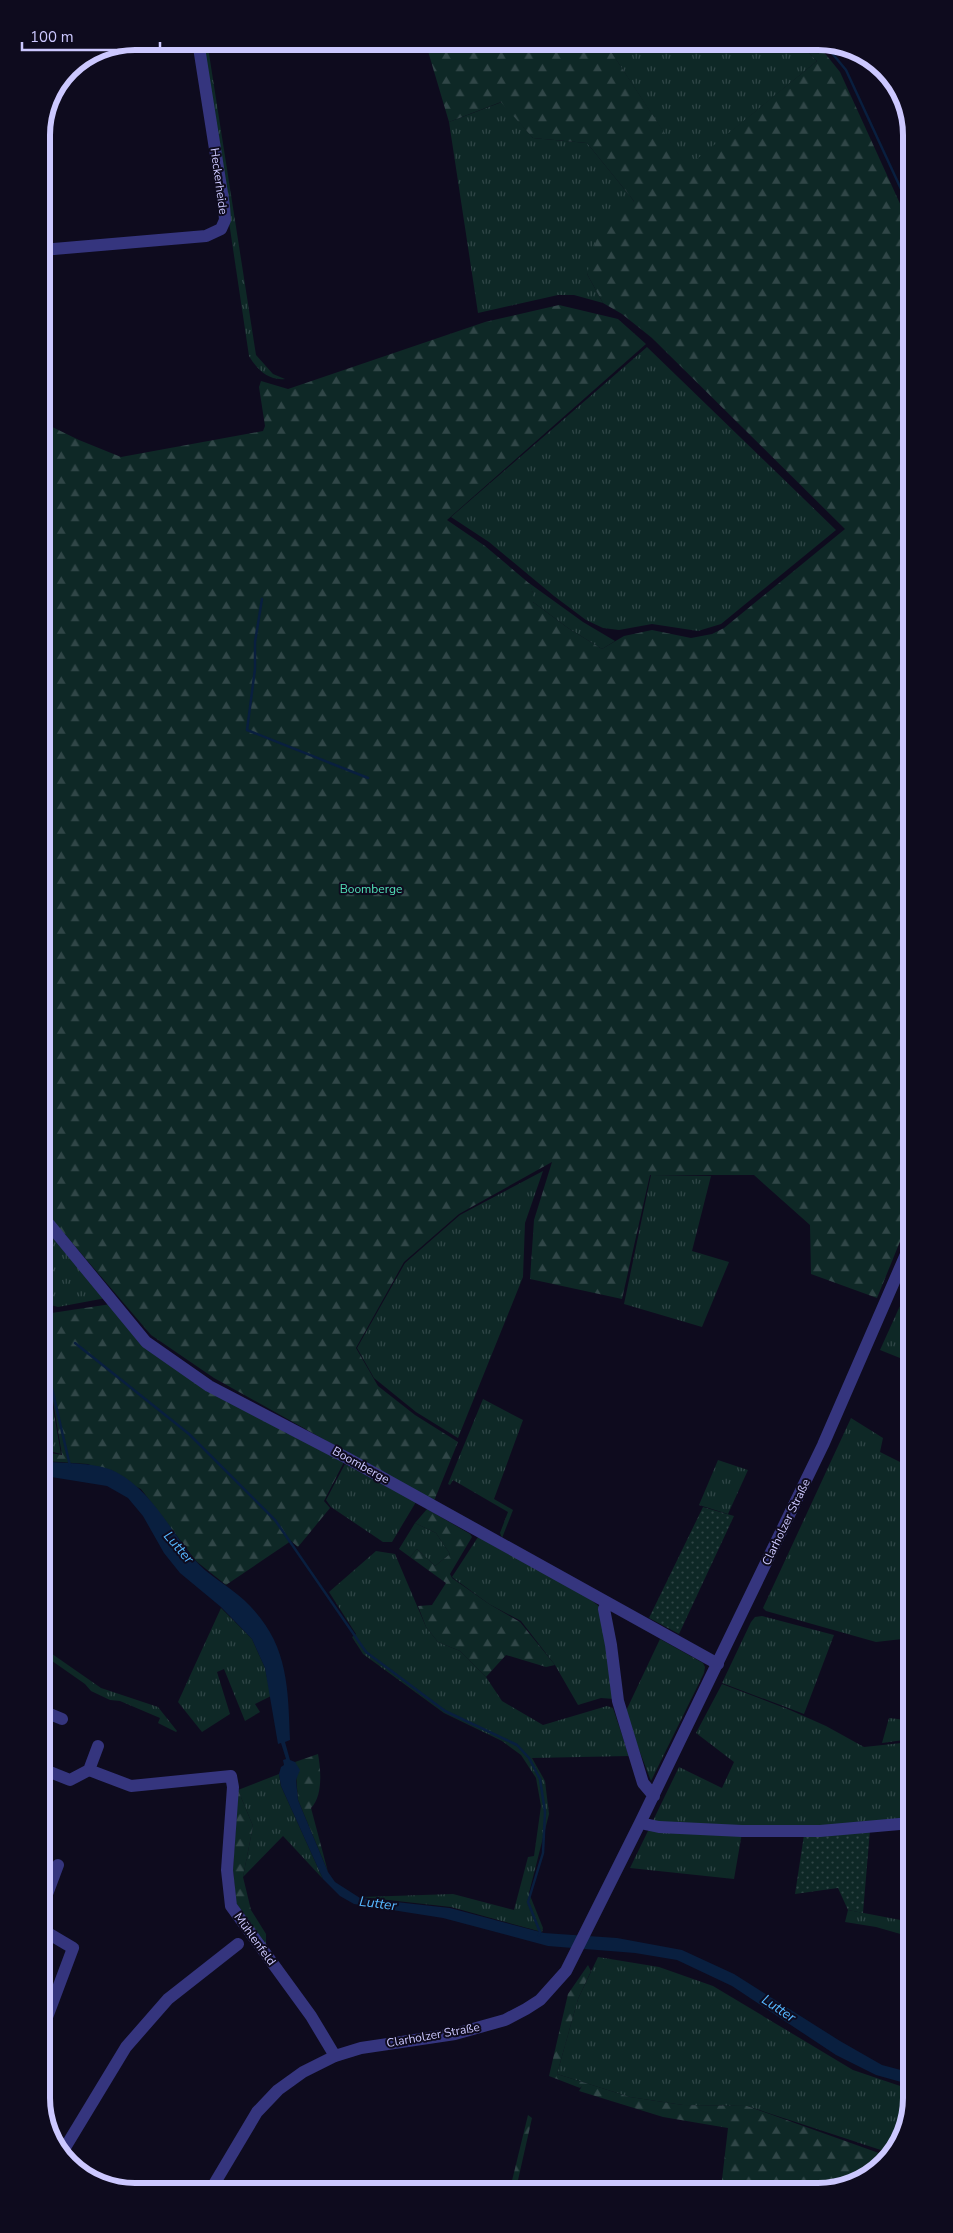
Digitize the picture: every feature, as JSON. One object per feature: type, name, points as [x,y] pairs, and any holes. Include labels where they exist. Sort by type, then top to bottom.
[{"type":"street","name":"Heckerheide","points":[[50,249],[206,236],[221,229],[225,220],[224,206],[199,50]]},
{"type":"street","name":"Boomberge","points":[[50,1225],[146,1342],[209,1386],[347,1458],[718,1664]]},
{"type":"street","name":"Clarholzer Straße","points":[[215,2183],[237,2144],[262,2107],[278,2090],[302,2072],[336,2056],[384,2044],[472,2030],[505,2020],[526,2010],[540,2000],[554,1986],[576,1955],[718,1664],[823,1445],[903,1261]]},
{"type":"street","points":[[607,1603],[604,1609],[612,1650],[618,1701],[643,1783],[654,1796]]},
{"type":"street","points":[[50,1714],[62,1719]]},
{"type":"street","points":[[50,1772],[70,1780],[89,1770],[98,1746]]},
{"type":"street","name":"Mühlenfeld","points":[[89,1770],[130,1786],[231,1776],[233,1787],[227,1870],[231,1906],[311,2016],[336,2056]]},
{"type":"street","points":[[640,1824],[659,1827],[820,1831],[903,1824]]},
{"type":"street","points":[[50,1886],[58,1865]]},
{"type":"street","points":[[50,1934],[73,1948],[50,2009]]},
{"type":"street","name":"Mühlenfeld","points":[[65,2147],[126,2048],[168,2000],[238,1944]]},
{"type":"green space","points":[[203,50],[208,50],[256,355],[273,374],[285,379],[274,378],[264,374],[249,356]]},
{"type":"green space","name":"Boomberge","points":[[428,50],[610,50],[687,167],[817,61],[806,50],[822,50],[840,72],[903,210],[903,1234],[877,1298],[811,1274],[810,1225],[754,1175],[650,1175],[622,1299],[530,1279],[534,1220],[552,1162],[459,1214],[404,1262],[356,1348],[378,1386],[415,1415],[458,1442],[434,1501],[214,1378],[151,1335],[50,1217],[50,426],[121,457],[263,431],[265,426],[259,387],[261,381],[288,389],[485,322],[559,305],[618,319],[646,344],[447,520],[485,546],[530,584],[533,602],[568,628],[602,649],[624,636],[652,630],[691,638],[712,634],[724,628],[845,529],[652,338],[622,314],[603,303],[587,274],[598,232],[634,201],[587,143],[533,138],[501,102],[449,122]]},
{"type":"green space","points":[[610,50],[806,50],[817,61],[687,168]]},
{"type":"green space","points":[[502,102],[533,138],[587,143],[634,201],[587,274],[603,303],[574,295],[558,295],[478,313],[449,122]]},
{"type":"green space","points":[[647,347],[836,530],[721,624],[698,631],[652,624],[619,630],[603,628],[586,620],[489,542],[451,517]]},
{"type":"green space","points":[[529,583],[583,622],[615,641],[602,649],[568,628],[533,602],[533,593]]},
{"type":"green space","points":[[543,1171],[525,1223],[523,1277],[458,1438],[416,1412],[374,1378],[357,1348],[405,1263],[460,1215]]},
{"type":"green space","points":[[651,1175],[711,1176],[692,1251],[729,1262],[702,1327],[624,1304]]},
{"type":"green space","points":[[50,1235],[106,1298],[58,1307],[50,1305]]},
{"type":"green space","points":[[903,1301],[903,1311],[899,1308]]},
{"type":"green space","points":[[111,1304],[143,1345],[344,1462],[324,1501],[330,1508],[298,1547],[291,1541],[226,1585],[196,1561],[141,1489],[88,1464],[50,1461],[50,1453],[62,1455],[50,1383],[50,1313]]},
{"type":"green space","points":[[899,1308],[903,1311],[903,1359],[880,1350]]},
{"type":"green space","points":[[50,1391],[61,1454],[50,1451]]},
{"type":"green space","points":[[483,1399],[523,1420],[494,1499],[513,1510],[502,1538],[500,1533],[508,1512],[453,1480],[450,1485],[448,1484]]},
{"type":"green space","points":[[851,1418],[883,1438],[880,1452],[903,1464],[903,1639],[876,1642],[766,1611],[763,1608]]},
{"type":"green space","points":[[718,1460],[748,1470],[728,1514],[699,1505]]},
{"type":"green space","points":[[345,1464],[416,1502],[392,1542],[383,1542],[331,1507],[326,1500]]},
{"type":"green space","points":[[703,1507],[734,1516],[679,1634],[649,1618]]},
{"type":"green space","points":[[427,1509],[472,1537],[450,1574],[452,1578],[489,1604],[520,1622],[555,1665],[546,1667],[506,1655],[486,1677],[460,1651],[438,1642],[426,1627],[418,1606],[432,1605],[446,1583],[410,1557],[417,1549],[435,1566],[450,1554],[436,1533],[415,1523]]},
{"type":"green space","points":[[415,1523],[436,1533],[450,1554],[435,1566],[417,1549],[410,1557],[399,1549]]},
{"type":"green space","points":[[478,1537],[590,1599],[601,1608],[614,1699],[601,1698],[578,1705],[555,1665],[521,1621],[489,1604],[452,1577]]},
{"type":"green space","points":[[376,1551],[395,1554],[426,1627],[438,1642],[460,1651],[486,1677],[502,1701],[543,1725],[607,1706],[613,1708],[629,1756],[532,1758],[545,1781],[549,1814],[529,1893],[543,1928],[542,1932],[451,1907],[361,1897],[453,1894],[514,1910],[528,1857],[534,1856],[541,1806],[536,1778],[521,1755],[502,1741],[444,1713],[363,1654],[352,1637],[356,1634],[329,1592]]},
{"type":"green space","points":[[221,1608],[252,1639],[265,1668],[271,1696],[255,1704],[260,1712],[245,1721],[224,1669],[217,1672],[230,1714],[202,1732],[178,1702]]},
{"type":"green space","points":[[762,1616],[834,1635],[804,1714],[722,1683],[751,1622],[755,1617]]},
{"type":"green space","points":[[660,1639],[703,1663],[705,1667],[704,1673],[651,1781],[625,1713]]},
{"type":"green space","points":[[50,1652],[101,1688],[158,1707],[177,1731],[158,1723],[160,1718],[120,1701],[110,1700],[91,1691],[85,1684],[50,1660]]},
{"type":"green space","points":[[722,1684],[790,1710],[826,1726],[864,1747],[903,1743],[903,1819],[820,1827],[743,1827],[734,1879],[630,1868],[679,1767],[722,1788],[734,1762],[696,1733]]},
{"type":"green space","points":[[889,1718],[903,1720],[903,1740],[882,1743]]},
{"type":"green space","points":[[318,1754],[320,1767],[319,1790],[318,1797],[311,1808],[328,1872],[298,1800],[295,1762]]},
{"type":"green space","points":[[279,1774],[281,1786],[323,1879],[283,1836],[243,1877],[253,1826],[238,1790]]},
{"type":"green space","points":[[238,1790],[253,1826],[243,1877],[251,1910],[266,1934],[266,1945],[236,1903],[233,1869]]},
{"type":"green space","points":[[870,1830],[863,1913],[848,1910],[838,1888],[795,1894],[804,1835]]},
{"type":"green space","points":[[848,1910],[903,1920],[903,1935],[876,1927],[845,1922]]},
{"type":"green space","points":[[598,1957],[659,1967],[713,1986],[853,2070],[903,2087],[902,2109],[894,2135],[884,2151],[747,2106],[683,2105],[630,2097],[557,2074],[578,1999]]},
{"type":"green space","points":[[588,1965],[591,1971],[578,1999],[557,2074],[630,2097],[683,2105],[747,2106],[882,2154],[860,2172],[834,2181],[818,2183],[722,2183],[728,2128],[663,2117],[579,2091],[582,2086],[580,2088],[549,2076],[568,1994]]},
{"type":"green space","points":[[528,2115],[532,2118],[517,2183],[511,2183]]},
{"type":"water","name":"Lutter","points":[[50,1462],[99,1466],[116,1472],[140,1489],[159,1511],[199,1565],[244,1600],[259,1615],[269,1631],[283,1664],[288,1700],[290,1740],[285,1742],[290,1760],[295,1762],[300,1770],[296,1780],[298,1800],[328,1872],[335,1882],[360,1898],[450,1908],[544,1933],[617,1938],[682,1950],[734,1974],[840,2041],[882,2065],[903,2071],[903,2082],[876,2075],[836,2055],[732,1986],[677,1960],[635,1953],[548,1946],[443,1918],[354,1904],[340,1896],[323,1879],[281,1786],[279,1774],[281,1767],[284,1765],[283,1760],[286,1759],[281,1743],[278,1744],[265,1668],[252,1639],[221,1607],[180,1573],[164,1553],[143,1516],[128,1498],[107,1486],[50,1477]]},
{"type":"waterway","points":[[831,51],[846,70],[903,193]]},
{"type":"waterway","points":[[262,599],[255,642],[255,669],[247,730],[368,778]]},
{"type":"waterway","points":[[75,1343],[189,1434],[275,1520],[366,1652],[445,1711],[517,1745],[529,1758],[540,1779],[545,1812],[543,1853],[528,1902],[540,1932],[539,1935]]},
{"type":"waterway","points":[[50,1380],[70,1466]]}]
